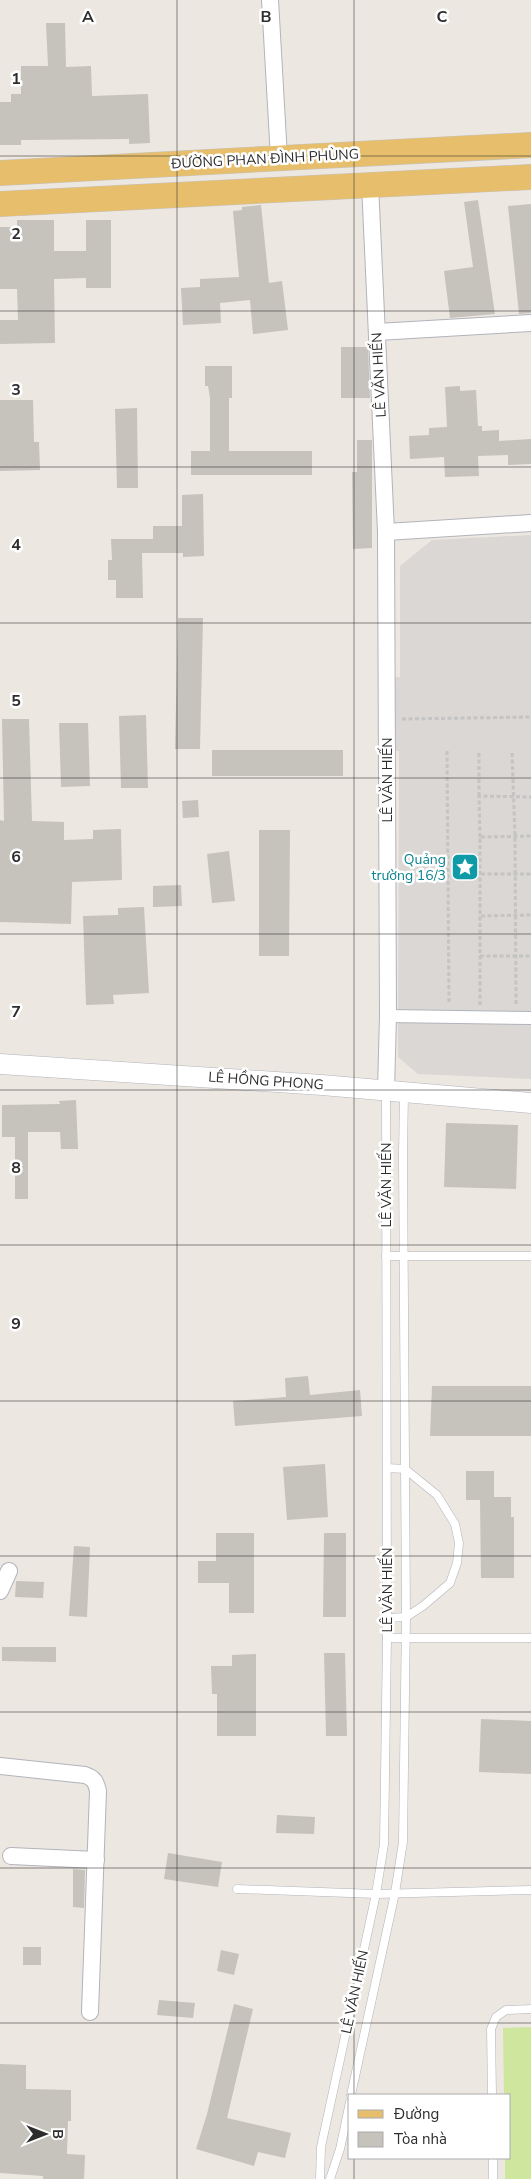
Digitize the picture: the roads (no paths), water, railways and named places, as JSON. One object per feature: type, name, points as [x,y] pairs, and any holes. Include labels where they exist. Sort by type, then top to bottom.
[{"type":"main road","name":"ĐƯỜNG PHAN ĐÌNH PHÙNG","points":[[0,173],[531,145]]},
{"type":"main road","points":[[0,204],[531,177]]},
{"type":"street","points":[[270,0],[279,158]]},
{"type":"street","name":"LÊ VĂN HIẾN","points":[[370,184],[386,532],[388,1016],[395,1090]]},
{"type":"street","points":[[377,332],[531,323]]},
{"type":"street","points":[[386,532],[531,523]]},
{"type":"street","points":[[388,1016],[531,1018]]},
{"type":"street","name":"LÊ HỒNG PHONG","points":[[0,1064],[395,1090],[531,1103]]},
{"type":"street","points":[[0,1591],[9,1571]]},
{"type":"street","points":[[0,1766],[85,1775],[92,1778],[98,1792],[90,2012]]},
{"type":"street","points":[[11,1856],[96,1860]]},
{"type":"lane","name":"LÊ VĂN HIẾN","points":[[351,2094],[395,1893],[403,1842],[406,1638],[404,1256],[395,1090]]},
{"type":"lane","name":"LÊ VĂN HIẾN","points":[[320,2179],[322,2146],[376,1894],[384,1844],[388,1638],[386,1256],[395,1090]]},
{"type":"lane","points":[[386,1256],[531,1256]]},
{"type":"lane","points":[[387,1468],[405,1469],[437,1495],[455,1524],[459,1543],[457,1562],[450,1583],[423,1606],[406,1617],[387,1618]]},
{"type":"lane","points":[[388,1638],[531,1638]]},
{"type":"lane","points":[[237,1889],[376,1894],[531,1890]]},
{"type":"lane","points":[[492,2094],[491,2029],[496,2017],[506,2010],[531,2009]]},
{"type":"lane","points":[[330,2179],[340,2148],[348,2111]]},
{"type":"lane","points":[[493,2159],[493,2179]]},
{"type":"place","name":"Quảng trường 16/3","points":[[465,867]]}]
